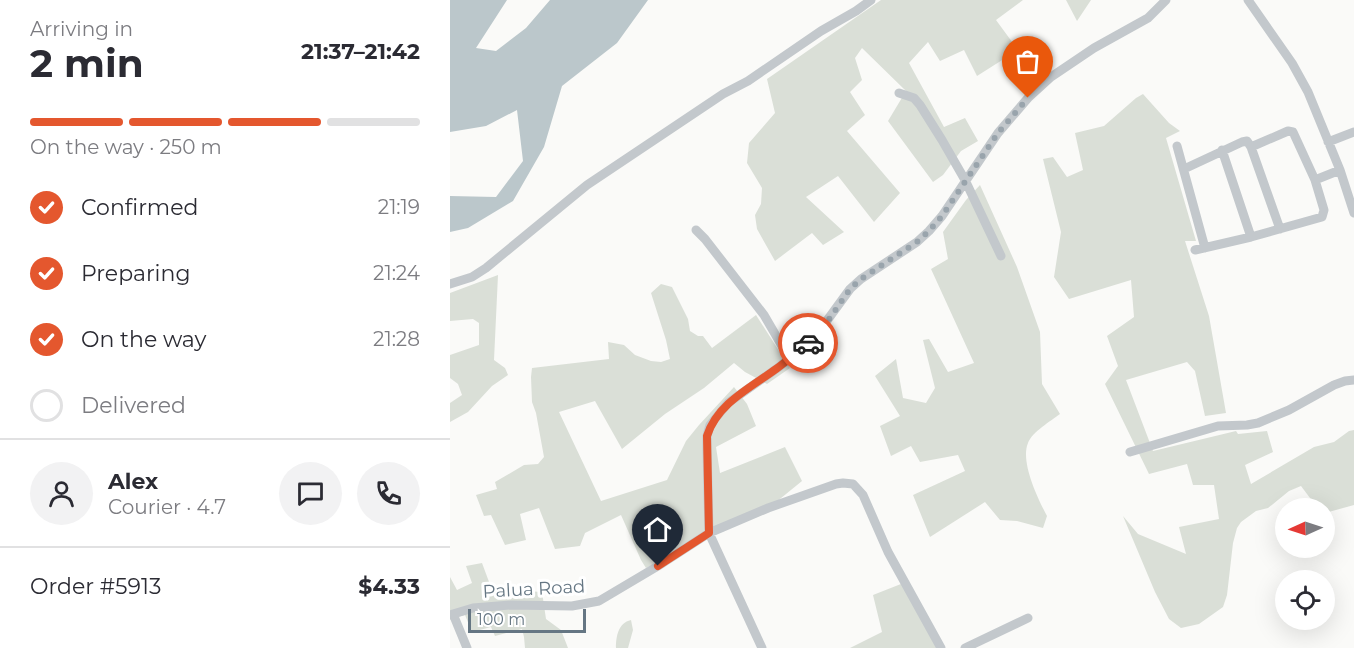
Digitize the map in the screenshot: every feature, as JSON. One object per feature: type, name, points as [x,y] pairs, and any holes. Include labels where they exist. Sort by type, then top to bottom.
[{"type":"street","points":[[450,284],[472,277],[486,268],[587,185],[723,94],[758,75],[820,31],[871,0]]},
{"type":"street","points":[[762,648],[709,533],[707,436],[710,425],[728,404],[815,337],[850,289],[861,279],[917,242],[929,231],[942,216],[998,133],[1028,98],[1051,77],[1094,48],[1148,18],[1166,0]]},
{"type":"street","points":[[1248,0],[1301,78],[1340,170],[1354,213]]},
{"type":"street","points":[[899,93],[914,98],[942,140],[965,180],[1001,256]]},
{"type":"street","points":[[1177,146],[1184,169],[1200,249],[1280,230],[1322,217],[1324,210],[1315,180],[1293,132],[1288,131],[1251,147]]},
{"type":"street","points":[[1328,142],[1354,132]]},
{"type":"street","points":[[1184,169],[1244,141],[1249,143],[1280,230]]},
{"type":"street","points":[[1222,150],[1251,237]]},
{"type":"street","points":[[1315,180],[1340,170]]},
{"type":"street","points":[[696,231],[764,315],[789,358]]},
{"type":"street","points":[[1130,452],[1218,426],[1258,423],[1289,410],[1334,385],[1354,380]]},
{"type":"street","name":"Palua Road","points":[[452,614],[511,605],[572,606],[598,602],[709,533],[804,495],[836,484],[848,483],[853,484],[863,495],[888,552],[941,648]]},
{"type":"street","points":[[452,614],[467,648]]},
{"type":"street","points":[[965,648],[1028,618]]},
{"type":"shaded area","points":[[450,0],[507,0],[476,48],[496,51],[526,28],[550,0],[648,0],[617,43],[562,86],[544,147],[513,201],[468,228],[450,232],[450,196],[496,197],[523,161],[517,110],[486,126],[450,132]]},
{"type":"shaded area","points":[[881,0],[1023,0],[996,20],[1018,50],[977,76],[964,50],[940,61],[928,42],[909,63],[944,127],[965,118],[978,141],[961,151],[943,175],[933,182],[888,121],[906,91],[862,48],[855,58],[862,80],[850,92],[865,115],[847,131],[900,193],[874,222],[838,176],[806,197],[844,232],[823,245],[812,233],[775,261],[757,229],[755,215],[761,204],[762,188],[747,163],[749,143],[775,113],[767,79]]},
{"type":"shaded area","points":[[1066,0],[1091,0],[1077,21]]},
{"type":"shaded area","points":[[1143,94],[1169,123],[1180,131],[1166,138],[1196,241],[1185,241],[1209,316],[1226,413],[1205,416],[1195,371],[1187,362],[1126,380],[1153,451],[1236,431],[1238,434],[1267,431],[1273,452],[1245,465],[1251,484],[1314,447],[1334,442],[1354,430],[1354,505],[1335,510],[1335,498],[1310,498],[1301,486],[1280,498],[1275,498],[1275,502],[1268,508],[1256,511],[1241,522],[1237,528],[1227,595],[1223,607],[1199,624],[1181,628],[1169,619],[1155,592],[1123,516],[1138,534],[1186,554],[1179,527],[1219,519],[1214,485],[1193,485],[1187,464],[1149,474],[1105,384],[1118,366],[1107,336],[1134,317],[1131,280],[1069,299],[1054,277],[1061,232],[1043,159],[1053,157],[1067,177],[1083,170],[1075,133],[1104,126]]},
{"type":"shaded area","points":[[980,185],[1017,267],[1040,332],[1042,384],[1060,414],[1033,435],[1026,451],[1031,480],[1047,516],[1043,528],[1017,521],[1000,520],[985,502],[930,537],[913,495],[965,471],[958,455],[920,462],[911,446],[891,456],[880,426],[900,416],[875,376],[896,359],[903,398],[926,403],[935,388],[923,340],[929,339],[948,372],[974,363],[931,269],[948,259],[943,232]]},
{"type":"shaded area","points":[[498,275],[494,360],[505,368],[508,375],[492,386],[468,412],[450,422],[450,403],[462,395],[458,384],[450,378],[450,355],[479,345],[479,323],[473,319],[450,321],[450,293]]},
{"type":"shaded area","points":[[661,284],[672,287],[688,319],[690,331],[703,336],[712,348],[756,315],[790,368],[767,384],[734,363],[622,449],[595,401],[559,412],[601,501],[667,480],[686,441],[734,387],[747,404],[756,426],[716,447],[720,473],[785,447],[802,481],[759,516],[721,531],[646,568],[621,515],[585,533],[580,546],[555,549],[539,508],[520,514],[526,540],[505,545],[491,515],[484,516],[476,495],[497,489],[495,482],[524,465],[538,464],[544,457],[532,402],[532,368],[609,359],[608,342],[624,345],[635,355],[651,361],[661,362],[670,359],[651,293]]},
{"type":"shaded area","points":[[482,563],[495,598],[526,591],[542,592],[546,619],[561,630],[568,648],[525,648],[522,629],[495,636],[491,627],[472,632],[465,615],[450,619],[450,577],[457,590],[472,583],[466,566]]},
{"type":"shaded area","points":[[906,582],[942,648],[850,648],[882,632],[873,595]]},
{"type":"shaded area","points":[[631,620],[633,630],[628,648],[616,648],[617,635],[621,627]]},
{"type":"way so far","points":[[808,343],[823,328],[850,289],[929,231],[942,216],[998,133],[1028,98]]},
{"type":"route","points":[[658,566],[709,533],[707,436],[716,416],[728,404],[808,343]]}]
